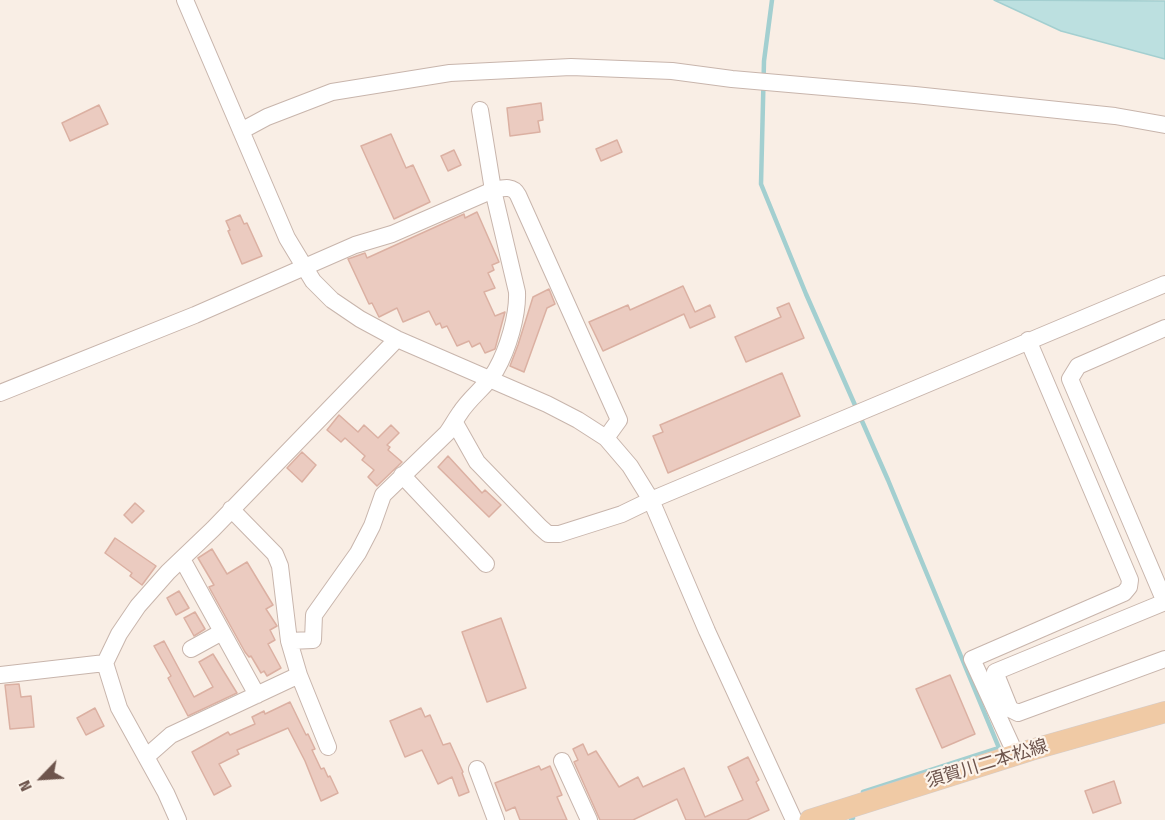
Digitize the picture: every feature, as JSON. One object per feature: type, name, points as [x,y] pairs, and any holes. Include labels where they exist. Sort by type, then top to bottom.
[{"type":"main road","name":"須賀川二本松線","points":[[810,820],[1016,755],[1165,712]]},
{"type":"street","points":[[184,0],[287,238],[303,267],[332,300],[360,319],[397,339],[547,404],[606,438],[630,466],[651,500],[707,631],[794,820]]},
{"type":"street","points":[[241,131],[267,117],[332,92],[450,73],[571,67],[672,71],[732,79],[1115,116],[1165,125]]},
{"type":"street","points":[[289,641],[314,640],[314,615],[358,553],[372,526],[383,495],[455,423],[459,413],[489,380],[496,370],[518,309],[517,292],[493,190],[480,110]]},
{"type":"street","points":[[0,393],[195,315],[355,245],[392,234],[493,190],[511,188],[518,195],[619,420],[606,438]]},
{"type":"street","points":[[455,423],[477,462],[548,534],[559,534],[622,514],[1028,340],[1165,284]]},
{"type":"street","points":[[1165,328],[1078,366],[1071,379],[1165,602],[995,672],[1010,709],[1018,713],[1165,659]]},
{"type":"street","points":[[178,820],[166,793],[118,708],[105,663],[118,634],[138,606],[182,559],[397,339]]},
{"type":"street","points":[[1016,755],[972,659],[1124,592],[1129,587],[1130,580],[1028,340]]},
{"type":"street","points":[[402,475],[486,564]]},
{"type":"street","points":[[231,509],[275,554],[280,566],[289,641],[299,675],[328,747]]},
{"type":"street","points":[[182,559],[257,695]]},
{"type":"street","points":[[191,649],[222,632]]},
{"type":"street","points":[[0,675],[105,663]]},
{"type":"street","points":[[146,757],[171,735],[299,675]]},
{"type":"street","points":[[562,761],[590,820]]},
{"type":"street","points":[[477,769],[496,820]]},
{"type":"water","points":[[994,0],[1165,1],[1165,59],[1061,31]]},
{"type":"building","points":[[541,103],[543,120],[538,121],[540,132],[510,136],[507,108]]},
{"type":"building","points":[[99,105],[108,124],[70,141],[62,123]]},
{"type":"building","points":[[391,134],[406,168],[413,165],[430,202],[394,219],[361,146]]},
{"type":"building","points":[[617,140],[622,152],[601,161],[596,149]]},
{"type":"building","points":[[454,150],[461,165],[448,171],[441,156]]},
{"type":"building","points":[[477,212],[499,262],[492,265],[494,270],[488,273],[495,288],[484,292],[495,316],[505,312],[495,349],[485,353],[480,343],[472,347],[469,341],[457,346],[447,326],[442,328],[440,323],[436,325],[429,311],[403,322],[397,308],[379,317],[372,303],[369,304],[348,259],[365,253],[367,258],[464,214],[465,218]]},
{"type":"building","points":[[240,215],[244,224],[247,223],[262,256],[242,264],[226,221]]},
{"type":"building","points":[[683,286],[695,312],[710,305],[715,317],[690,328],[684,314],[603,351],[589,322],[628,305],[630,310]]},
{"type":"building","points":[[549,289],[555,304],[547,308],[524,372],[510,366],[533,297]]},
{"type":"building","points":[[789,303],[804,338],[746,362],[735,337],[781,317],[777,308]]},
{"type":"building","points":[[782,373],[800,416],[668,473],[653,436],[663,432],[660,425]]},
{"type":"building","points":[[339,415],[358,432],[364,425],[378,438],[391,425],[399,433],[387,445],[390,447],[388,450],[402,462],[377,486],[368,477],[374,470],[362,460],[365,456],[345,438],[341,442],[327,430]]},
{"type":"building","points":[[302,452],[316,465],[302,482],[287,468]]},
{"type":"building","points":[[448,456],[482,493],[485,490],[501,505],[489,517],[438,467]]},
{"type":"building","points":[[135,503],[144,511],[132,523],[124,515]]},
{"type":"building","points":[[115,538],[156,566],[142,585],[130,576],[132,573],[105,553]]},
{"type":"building","points":[[212,549],[227,574],[247,562],[273,605],[266,609],[277,626],[270,630],[275,640],[268,644],[281,668],[267,676],[264,671],[261,673],[251,656],[249,657],[245,652],[209,587],[214,585],[198,558]]},
{"type":"building","points":[[179,591],[189,608],[176,615],[167,598]]},
{"type":"building","points":[[195,612],[205,629],[194,636],[184,618]]},
{"type":"building","points":[[501,618],[526,688],[487,702],[462,632]]},
{"type":"building","points":[[164,641],[194,697],[213,687],[199,662],[213,654],[237,693],[188,716],[168,678],[171,676],[154,646]]},
{"type":"building","points":[[950,675],[975,734],[942,748],[916,689]]},
{"type":"building","points":[[19,684],[21,697],[31,696],[34,727],[10,729],[5,685]]},
{"type":"building","points":[[290,702],[315,749],[312,750],[321,769],[324,768],[328,777],[330,776],[338,793],[321,801],[305,761],[288,728],[237,750],[239,754],[219,764],[231,786],[214,795],[192,752],[228,732],[230,735],[255,724],[252,717],[264,711],[265,714]]},
{"type":"building","points":[[95,708],[104,726],[86,735],[77,718]]},
{"type":"building","points":[[421,708],[425,717],[430,715],[443,745],[450,743],[469,792],[459,796],[452,777],[438,784],[422,750],[405,757],[390,721]]},
{"type":"building","points":[[583,744],[588,755],[596,751],[619,787],[638,777],[643,787],[684,768],[705,817],[743,800],[728,767],[748,757],[769,810],[747,820],[686,820],[677,799],[633,820],[600,820],[574,762],[578,760],[573,749]]},
{"type":"building","points":[[539,766],[541,770],[550,766],[562,795],[557,797],[567,820],[520,820],[515,807],[506,811],[495,783]]},
{"type":"building","points":[[1114,781],[1121,803],[1093,813],[1085,791]]},
{"type":"waterway","points":[[772,0],[764,61],[761,184],[806,294],[888,480],[999,748],[863,792]]}]
